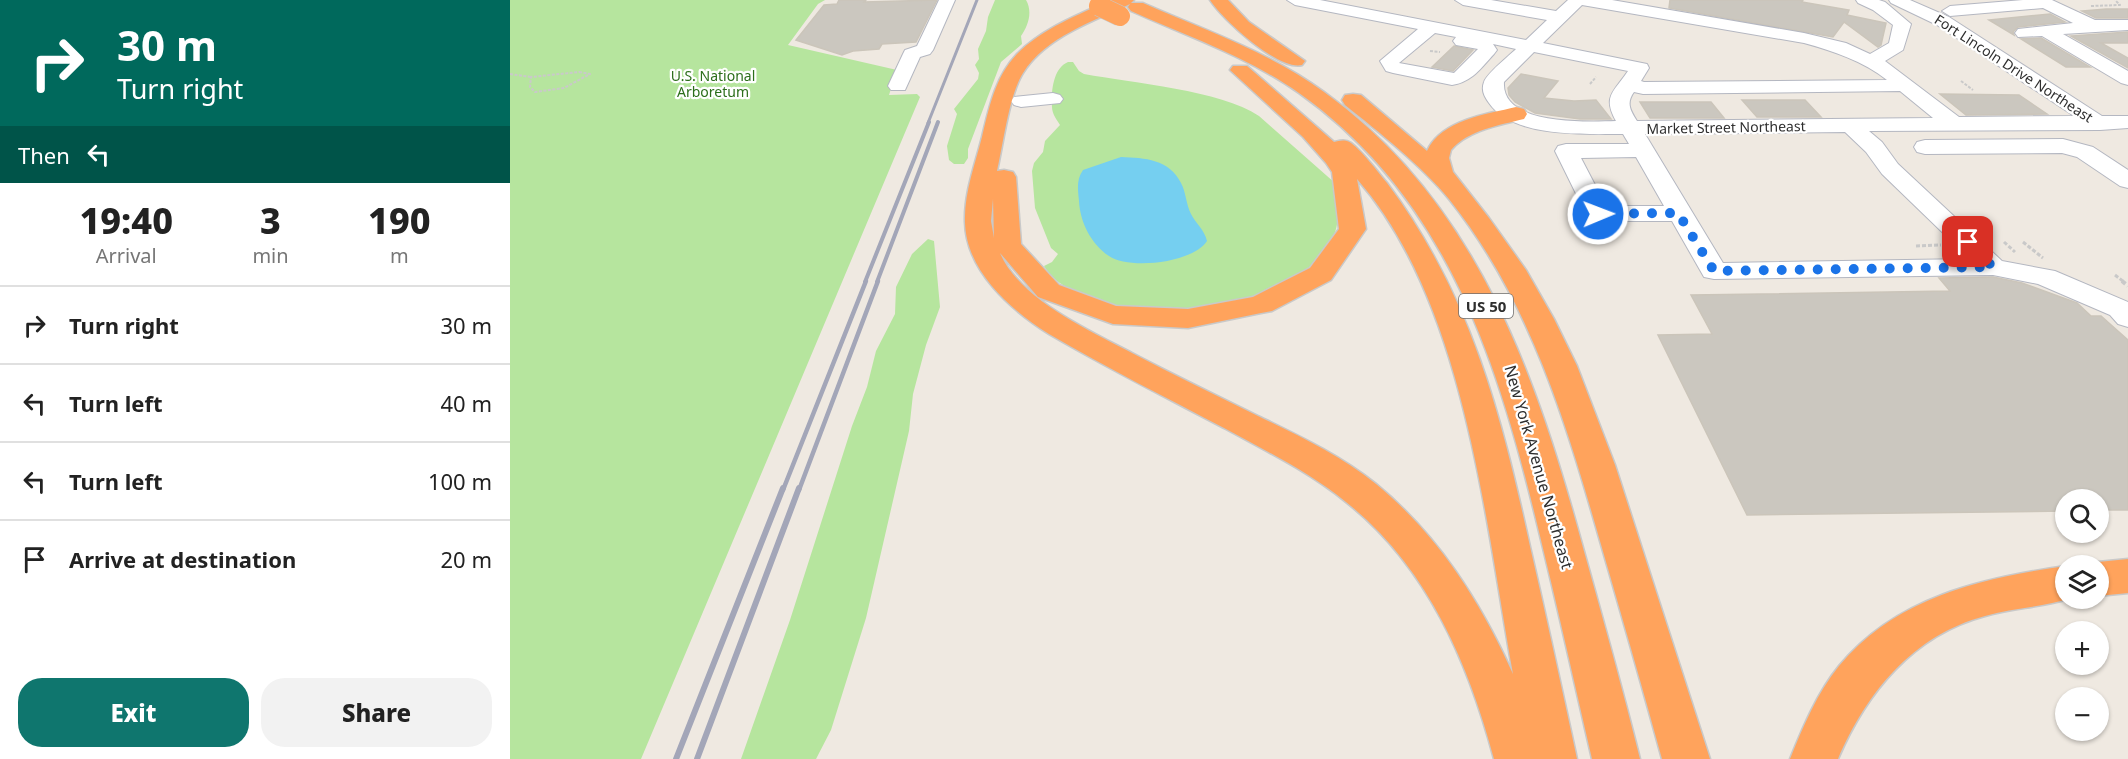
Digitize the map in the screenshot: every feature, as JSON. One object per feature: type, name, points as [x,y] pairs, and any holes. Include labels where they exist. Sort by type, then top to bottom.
[{"type":"highway","points":[[1219,0],[1225,10],[1239,22],[1350,98],[1383,124],[1453,188]]},
{"type":"highway","points":[[1118,4],[1047,51],[1030,70],[1021,101],[998,209],[1003,236],[1009,249],[1029,275],[1052,294],[1077,305],[1106,313],[1161,319],[1221,315],[1274,301],[1321,275],[1332,265],[1347,244],[1353,217],[1352,193],[1339,164],[1310,133],[1240,70]]},
{"type":"highway","points":[[1118,4],[1047,39],[1022,59],[1012,73],[978,199],[977,230],[986,254],[1002,279],[1037,313],[1298,451],[1346,481],[1388,516],[1425,558],[1458,607],[1490,671],[1518,759]]},
{"type":"highway","name":"US 50","points":[[1118,4],[1240,70],[1296,106],[1349,154],[1395,212],[1437,284],[1461,343],[1483,418],[1553,759]]},
{"type":"highway","name":"New York Avenue Northeast","points":[[1118,4],[1245,55],[1314,94],[1354,127],[1386,159],[1446,235],[1485,304],[1521,393],[1617,759]]},
{"type":"highway","points":[[1516,114],[1462,131],[1446,141],[1439,151],[1437,160],[1443,174],[1490,236],[1517,279],[1563,370],[1594,460],[1686,759]]},
{"type":"highway","points":[[2109,578],[2128,576]]},
{"type":"highway","points":[[1814,759],[1824,732],[1852,684],[1869,663],[1909,630],[1938,614],[1983,598],[2055,585]]},
{"type":"street","points":[[898,86],[912,54],[924,50],[947,0]]},
{"type":"street","points":[[1294,0],[1432,27],[1444,43]]},
{"type":"street","points":[[1463,0],[1525,5],[1560,17]]},
{"type":"street","name":"Market Street Northeast","points":[[1577,0],[1500,75],[1492,87],[1496,100],[1516,114],[1537,122],[1563,126],[1630,128],[2128,122]]},
{"type":"street","points":[[1583,0],[1813,40],[1872,60],[1955,125]]},
{"type":"street","name":"Fort Lincoln Drive Northeast","points":[[1864,0],[1890,5],[1943,21],[2128,143]]},
{"type":"street","name":"Fort Lincoln Drive Northeast","points":[[1924,0],[1950,11],[2128,122]]},
{"type":"street","points":[[1950,11],[2043,1],[2120,41]]},
{"type":"street","points":[[1872,60],[1891,51],[1898,44],[1902,24],[1890,5]]},
{"type":"street","points":[[2024,33],[2128,25]]},
{"type":"street","points":[[1432,27],[1389,61],[1393,67],[1452,79],[1460,78],[1488,50],[1484,45],[1444,43]]},
{"type":"street","points":[[2045,31],[2128,79]]},
{"type":"street","points":[[1403,49],[1415,60],[1424,62],[1444,43],[1530,46],[1640,68],[1617,103],[1678,213],[1714,271],[1993,267],[2045,277],[2120,309],[2128,318]]},
{"type":"street","points":[[1629,84],[1653,88],[1905,84]]},
{"type":"street","points":[[2105,88],[2128,87]]},
{"type":"street","points":[[1021,101],[1053,99]]},
{"type":"street","points":[[1851,126],[1893,147],[2063,146],[2085,152],[2128,181]]},
{"type":"street","points":[[1893,147],[1890,169],[1993,267]]},
{"type":"street","points":[[1644,150],[1566,151],[1598,214],[1678,213]]},
{"type":"path","points":[[2086,6],[2120,5],[2115,0]]},
{"type":"path","points":[[510,74],[531,77],[579,72],[590,74],[579,83],[561,91],[535,92],[530,87],[531,77]]},
{"type":"path","points":[[1590,84],[1596,77]]},
{"type":"path","points":[[1961,81],[1973,90]]},
{"type":"path","points":[[2024,242],[2046,260]]},
{"type":"path","points":[[1916,246],[1948,245]]},
{"type":"path","points":[[2115,275],[2128,285]]},
{"type":"green space","name":"U.S. National Arboretum","points":[[510,0],[825,0],[818,4],[788,45],[897,70],[889,95],[917,94],[920,97],[641,759],[510,759]]},
{"type":"green space","points":[[995,0],[1026,0],[1029,19],[1021,36],[1022,44],[1001,62],[968,149],[968,158],[964,164],[954,164],[949,160],[947,146],[957,114],[954,109],[978,79],[979,73],[975,65],[979,59],[978,49]]},
{"type":"green space","points":[[1068,62],[1073,62],[1084,74],[1199,94],[1242,107],[1259,116],[1335,183],[1337,224],[1333,237],[1311,268],[1283,286],[1262,295],[1220,306],[1197,308],[1153,309],[1121,306],[1068,288],[1057,281],[1044,266],[1052,262],[1058,254],[1051,248],[1035,208],[1032,171],[1034,163],[1043,152],[1045,141],[1060,125],[1052,110],[1053,88],[1059,69]]},
{"type":"green space","points":[[928,239],[934,241],[940,307],[926,345],[913,394],[909,431],[866,618],[831,730],[816,759],[741,759],[790,620],[852,426],[867,387],[876,351],[895,314],[896,287],[912,254]]},
{"type":"water","points":[[1121,157],[1156,161],[1176,175],[1183,187],[1191,214],[1206,237],[1207,241],[1200,249],[1175,259],[1131,263],[1109,256],[1097,245],[1082,217],[1078,181],[1083,170]]},
{"type":"building","points":[[839,0],[866,0],[864,2],[937,0],[916,42],[882,44],[879,49],[853,51],[842,55],[796,40],[824,5],[837,4]]},
{"type":"building","points":[[1670,0],[1803,0],[1802,2],[1849,10],[1847,15],[1886,23],[1881,45],[1878,47],[1844,22],[1833,37],[1669,8]]},
{"type":"building","points":[[2128,9],[2128,18],[2096,18],[2082,11]]},
{"type":"building","points":[[2050,14],[2065,22],[2018,27],[2013,32],[2014,35],[1989,20]]},
{"type":"building","points":[[2128,32],[2128,43],[2101,43],[2128,58],[2128,68],[2071,36]]},
{"type":"building","points":[[2041,38],[2090,67],[2066,67],[2021,39]]},
{"type":"building","points":[[1454,46],[1473,50],[1453,71],[1432,67]]},
{"type":"building","points":[[1521,74],[1558,81],[1544,98],[1574,101],[1596,100],[1611,119],[1580,119],[1535,113],[1515,102],[1509,95],[1508,88]]},
{"type":"building","points":[[1940,94],[2019,95],[2047,114],[1966,115]]},
{"type":"building","points":[[1742,100],[1805,100],[1821,117],[1757,117]]},
{"type":"building","points":[[1640,102],[1711,102],[1724,118],[1650,118]]},
{"type":"building","points":[[1993,277],[2022,283],[2077,303],[2091,316],[2101,316],[2128,340],[2128,510],[2109,510],[2109,489],[2055,489],[2055,511],[1747,515],[1658,335],[1712,334],[1691,295],[1950,291],[1939,278]]},
{"type":"railway","points":[[928,123],[977,0]]},
{"type":"railway","points":[[865,282],[929,122]]},
{"type":"railway","points":[[877,282],[938,122]]},
{"type":"railway","points":[[783,490],[866,281]]},
{"type":"railway","points":[[799,490],[878,281]]},
{"type":"railway","points":[[676,759],[783,488]]},
{"type":"railway","points":[[697,759],[799,488]]},
{"type":"route","points":[[1598,214],[1678,213],[1714,271],[1993,267],[1968,242]]}]
